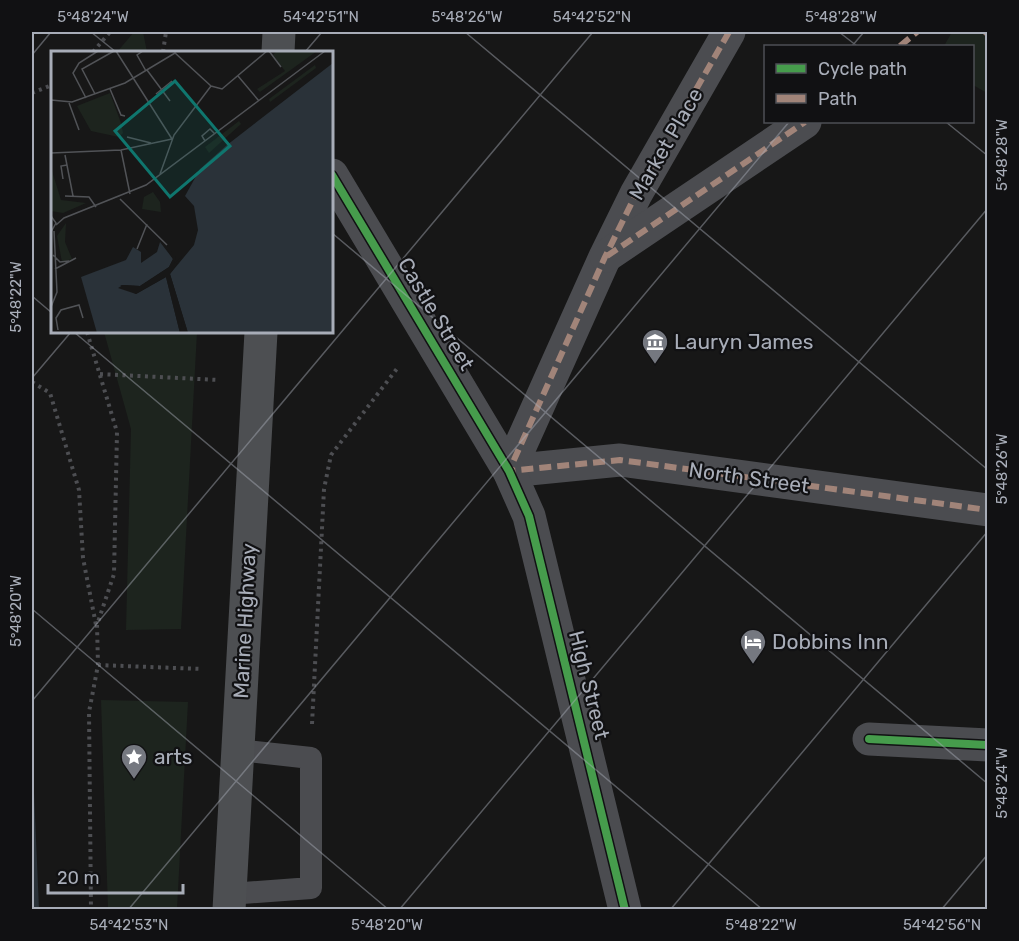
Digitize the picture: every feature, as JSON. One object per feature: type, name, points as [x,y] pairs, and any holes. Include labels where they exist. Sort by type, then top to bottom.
[{"type":"main road","points":[[278,51],[279,32]]},
{"type":"main road","name":"Marine Highway","points":[[229,902],[261,333]]},
{"type":"street","name":"Market Place","points":[[509,471],[604,257],[636,194],[729,32]]},
{"type":"street","name":"Market Place","points":[[604,257],[804,123]]},
{"type":"street","name":"Castle Street","points":[[333,177],[509,471]]},
{"type":"street","name":"North Street","points":[[509,471],[620,460],[987,510]]},
{"type":"street","name":"High Street","points":[[509,471],[529,516],[625,909]]},
{"type":"street","points":[[869,739],[987,745]]},
{"type":"lane","points":[[229,902],[311,888],[311,758],[238,750]]},
{"type":"path","points":[[94,51],[110,32]]},
{"type":"path","points":[[163,51],[166,32]]},
{"type":"path","points":[[32,93],[51,85]]},
{"type":"path","points":[[87,333],[117,432],[114,574],[97,625]]},
{"type":"path","points":[[311,758],[324,489],[331,454],[412,349],[431,340]]},
{"type":"path","points":[[99,374],[258,382]]},
{"type":"path","points":[[32,382],[50,393],[79,490],[83,558],[97,625],[98,665],[89,712],[91,909]]},
{"type":"path","points":[[98,665],[242,670]]},
{"type":"shaded area","points":[[134,32],[143,32],[147,51],[118,51]]},
{"type":"shaded area","points":[[952,32],[987,32],[987,93],[974,86],[974,45],[945,45]]},
{"type":"shaded area","points":[[104,333],[197,333],[181,629],[126,630],[131,429]]},
{"type":"shaded area","points":[[101,700],[188,702],[177,909],[108,909]]},
{"type":"shaded area","points":[[32,746],[39,909],[39,910],[32,909]]},
{"type":"marked path","points":[[729,32],[636,194],[605,257],[509,471],[620,460],[988,510]]},
{"type":"marked path","points":[[901,45],[917,32]]},
{"type":"marked path","points":[[607,256],[804,123]]},
{"type":"cycle path","points":[[333,177],[509,471],[529,516],[625,910]]},
{"type":"cycle path","points":[[869,739],[988,745]]},
{"type":"place","name":"Lauryn James","points":[[655,365]]},
{"type":"place","name":"Dobbins Inn","points":[[753,665]]},
{"type":"place","name":"arts","points":[[134,780]]}]
